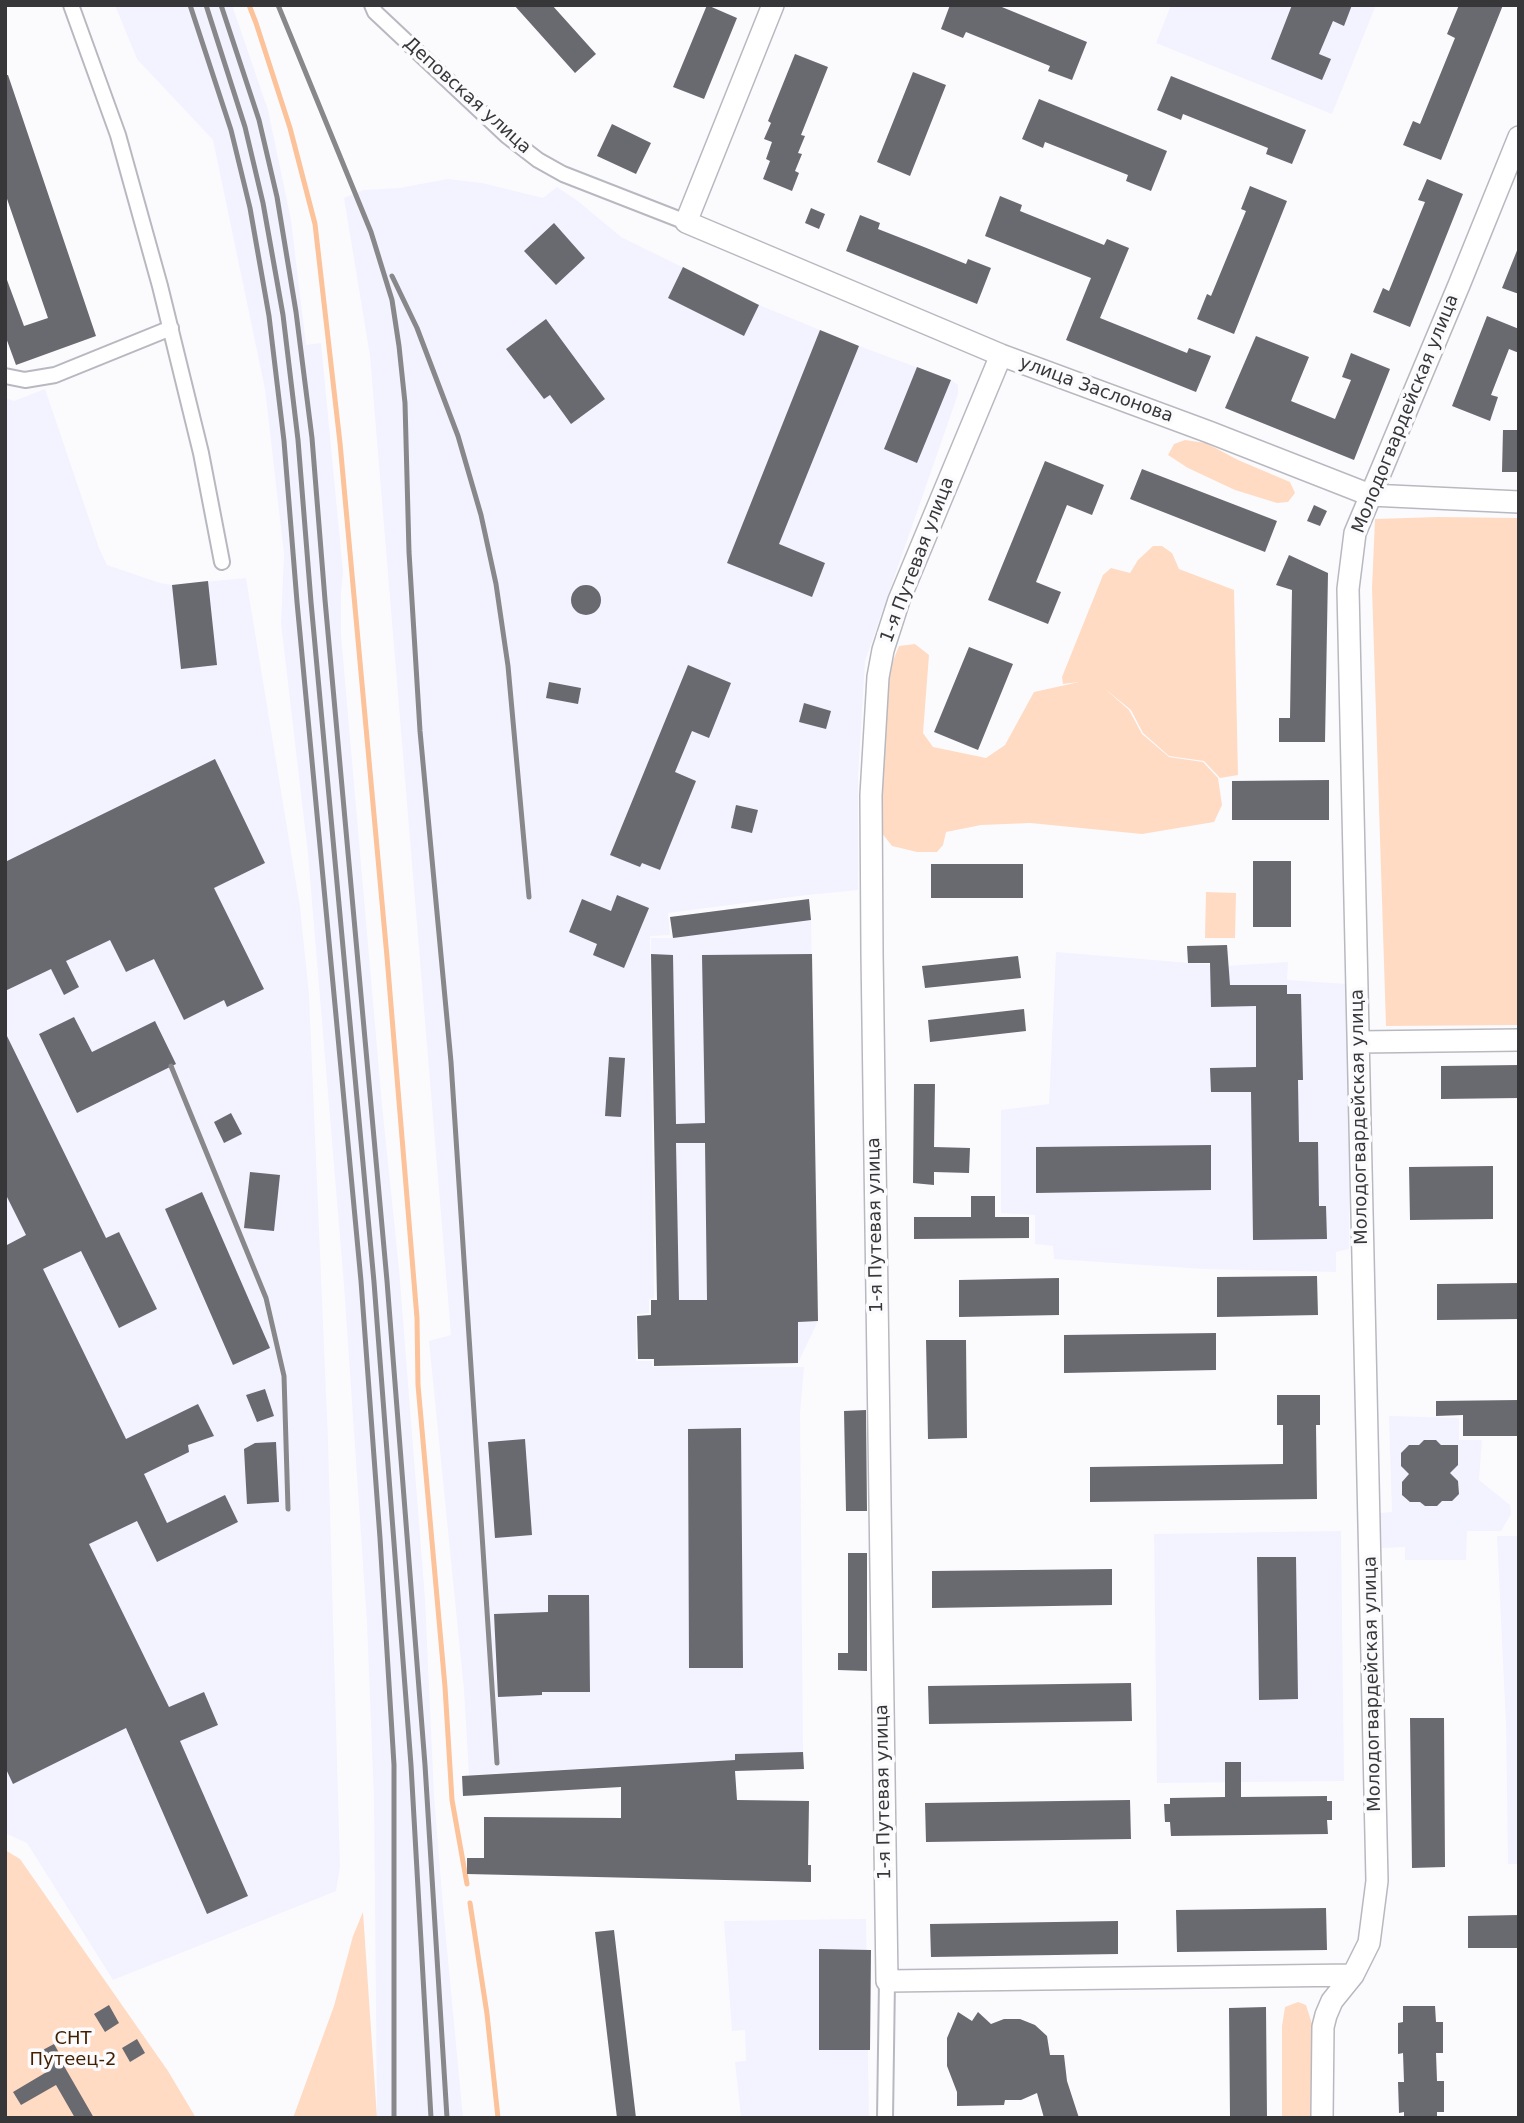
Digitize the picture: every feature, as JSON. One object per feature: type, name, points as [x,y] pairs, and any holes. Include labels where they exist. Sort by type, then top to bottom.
[{"type":"street","points":[[71,5],[118,135],[171,328],[201,453],[222,562]]},
{"type":"street","name":"Деповская улица","points":[[372,5],[375,12],[497,126],[538,160],[563,174],[686,222]]},
{"type":"street","points":[[686,222],[773,5]]},
{"type":"street","name":"Молодогвардейская улица","points":[[1322,2118],[1323,2027],[1332,2001],[1353,1975],[1369,1942],[1377,1881],[1348,589],[1355,533],[1519,137]]},
{"type":"street","name":"улица Заслонова","points":[[686,222],[1001,355],[1370,495],[1519,502]]},
{"type":"street","points":[[5,376],[25,380],[55,374],[171,328]]},
{"type":"street","name":"1-я Путевая улица","points":[[885,2118],[887,1981],[871,795],[878,677],[883,650],[899,600],[1001,355]]},
{"type":"street","points":[[1359,1042],[1519,1040]]},
{"type":"street","points":[[887,1981],[1353,1975]]},
{"type":"shaded area","points":[[115,5],[232,5],[268,110],[291,220],[306,345],[321,343],[343,572],[341,635],[399,1269],[425,1599],[434,1795],[463,2118],[377,2118],[374,1799],[367,1623],[344,1285],[308,854],[281,623],[284,554],[265,389],[213,140],[137,59]]},
{"type":"shaded area","points":[[1171,5],[1376,5],[1332,114],[1156,43]]},
{"type":"shaded area","points":[[448,179],[482,183],[543,198],[557,187],[621,237],[759,305],[958,385],[958,394],[865,661],[858,777],[858,890],[668,913],[670,935],[650,936],[654,1298],[649,1299],[649,1313],[636,1314],[636,1361],[652,1361],[652,1367],[804,1367],[800,1413],[803,1752],[735,1754],[735,1760],[469,1775],[464,1690],[429,1341],[451,1335],[370,356],[344,198],[363,190],[399,188]]},
{"type":"shaded area","points":[[45,389],[107,565],[172,585],[246,578],[300,907],[309,995],[328,1441],[340,1867],[336,1891],[113,1980],[27,1843],[5,1833],[5,398],[14,401]]},
{"type":"shaded area","points":[[809,899],[818,1321],[798,1363],[654,1366],[653,1359],[638,1359],[637,1316],[651,1315],[651,1300],[657,1300],[651,938],[673,938],[670,917]]},
{"type":"shaded area","points":[[1056,952],[1226,966],[1288,962],[1287,980],[1347,984],[1349,1249],[1336,1252],[1336,1272],[1204,1269],[1054,1259],[1053,1246],[1035,1244],[1035,1215],[1001,1213],[1001,1110],[1049,1104]]},
{"type":"shaded area","points":[[1389,1416],[1459,1418],[1459,1440],[1482,1440],[1479,1480],[1510,1505],[1511,1514],[1501,1531],[1467,1531],[1466,1560],[1405,1560],[1405,1547],[1382,1548],[1380,1513],[1392,1512]]},
{"type":"shaded area","points":[[1341,1531],[1344,1781],[1157,1783],[1154,1534]]},
{"type":"shaded area","points":[[1497,1536],[1519,1536],[1519,1864],[1508,1864],[1506,1724]]},
{"type":"shaded area","points":[[866,1919],[869,2118],[741,2118],[735,2062],[746,2061],[745,2030],[732,2031],[724,1921]]},
{"type":"green space","points":[[1185,440],[1206,443],[1290,482],[1295,493],[1288,502],[1277,503],[1235,490],[1188,468],[1168,455],[1174,444]]},
{"type":"green space","points":[[1519,518],[1519,1025],[1386,1026],[1372,588],[1375,519]]},
{"type":"green space","points":[[1153,546],[1162,546],[1172,553],[1179,569],[1234,590],[1238,775],[1220,778],[1204,761],[1169,756],[1143,733],[1131,710],[1104,688],[1129,710],[1142,734],[1169,757],[1203,762],[1218,778],[1222,805],[1214,822],[1142,834],[1030,823],[981,825],[946,832],[943,845],[937,852],[917,852],[892,846],[881,832],[878,793],[885,734],[882,704],[886,678],[899,646],[915,644],[929,655],[923,733],[933,747],[986,758],[1005,745],[1034,692],[1079,682],[1063,684],[1062,677],[1103,575],[1111,568],[1130,573],[1138,560]]},
{"type":"green space","points":[[1206,892],[1236,893],[1235,938],[1205,938]]},
{"type":"green space","name":"СНТ Путеец-2","points":[[5,1850],[20,1859],[168,2071],[196,2118],[5,2118]]},
{"type":"green space","points":[[363,1912],[377,2118],[293,2118],[334,2006],[353,1936]]},
{"type":"green space","points":[[1298,2002],[1306,2005],[1313,2027],[1312,2118],[1282,2118],[1282,2026],[1285,2007]]},
{"type":"building","points":[[514,5],[552,5],[596,54],[575,73]]},
{"type":"building","points":[[707,5],[737,18],[704,99],[673,87]]},
{"type":"building","points":[[950,5],[997,5],[1087,42],[1072,80],[1048,71],[1050,66],[966,32],[963,38],[941,29]]},
{"type":"building","points":[[1292,5],[1352,5],[1344,26],[1333,21],[1319,54],[1331,59],[1322,80],[1271,59]]},
{"type":"building","points":[[1459,5],[1503,5],[1441,160],[1403,145],[1413,121],[1420,124],[1455,38],[1447,34]]},
{"type":"building","points":[[795,54],[828,67],[801,135],[805,136],[798,153],[802,154],[795,171],[799,173],[792,191],[763,179],[770,161],[766,159],[772,142],[764,139],[771,123],[768,121]]},
{"type":"building","points":[[913,72],[946,85],[910,176],[877,162]]},
{"type":"building","points":[[5,75],[8,75],[96,336],[16,365],[5,335],[5,280],[24,326],[48,318],[5,193]]},
{"type":"building","points":[[1171,76],[1306,130],[1292,164],[1266,154],[1268,148],[1183,114],[1181,120],[1157,110]]},
{"type":"building","points":[[1039,99],[1167,151],[1151,191],[1126,181],[1128,175],[1045,142],[1043,148],[1022,139]]},
{"type":"building","points":[[612,124],[651,143],[636,174],[597,156]]},
{"type":"building","points":[[1427,179],[1463,194],[1410,327],[1373,312],[1383,288],[1389,291],[1425,202],[1418,200]]},
{"type":"building","points":[[1250,186],[1287,201],[1234,334],[1197,319],[1207,294],[1211,296],[1246,211],[1241,209]]},
{"type":"building","points":[[1000,196],[1022,205],[1020,211],[1104,245],[1107,239],[1129,248],[1100,318],[1187,353],[1189,348],[1211,356],[1196,392],[1066,340],[1091,278],[985,236]]},
{"type":"building","points":[[811,208],[825,214],[819,229],[805,223]]},
{"type":"building","points":[[860,215],[880,223],[878,229],[966,264],[968,259],[991,268],[977,304],[846,251]]},
{"type":"building","points":[[554,223],[585,258],[556,285],[524,251]]},
{"type":"building","points":[[1519,248],[1519,294],[1502,288]]},
{"type":"building","points":[[683,267],[759,305],[744,336],[668,298]]},
{"type":"building","points":[[1487,316],[1519,329],[1519,353],[1509,349],[1491,395],[1498,397],[1490,421],[1452,406]]},
{"type":"building","points":[[546,319],[605,399],[571,424],[550,395],[544,399],[506,349]]},
{"type":"building","points":[[820,330],[859,346],[779,544],[825,563],[812,597],[727,563]]},
{"type":"building","points":[[1256,336],[1309,357],[1291,401],[1335,419],[1351,380],[1342,377],[1351,353],[1390,369],[1354,460],[1225,408]]},
{"type":"building","points":[[917,367],[951,380],[917,463],[884,449]]},
{"type":"building","points":[[1503,430],[1519,430],[1519,472],[1502,472]]},
{"type":"building","points":[[1045,461],[1104,485],[1092,515],[1067,505],[1036,582],[1061,592],[1048,624],[988,600]]},
{"type":"building","points":[[1142,469],[1277,521],[1265,552],[1130,499]]},
{"type":"building","points":[[1314,505],[1327,511],[1320,526],[1307,521]]},
{"type":"building","points":[[1289,555],[1328,573],[1325,742],[1279,742],[1279,718],[1290,718],[1292,590],[1276,585]]},
{"type":"building","points":[[208,581],[217,665],[181,669],[172,585]]},
{"type":"building","points":[[586,585],[596,590],[601,600],[596,610],[586,615],[576,610],[571,600],[576,590]]},
{"type":"building","points":[[969,647],[1013,664],[978,750],[934,732]]},
{"type":"building","points":[[688,665],[731,683],[709,738],[692,731],[675,772],[696,781],[660,870],[642,863],[640,867],[610,855]]},
{"type":"building","points":[[549,682],[581,688],[578,704],[546,698]]},
{"type":"building","points":[[804,703],[831,711],[826,729],[799,722]]},
{"type":"building","points":[[215,759],[265,863],[214,888],[264,989],[227,1007],[224,1000],[184,1020],[154,959],[126,972],[110,940],[66,961],[79,987],[64,995],[51,969],[5,991],[5,862]]},
{"type":"building","points":[[1329,780],[1329,820],[1232,820],[1232,781]]},
{"type":"building","points":[[736,805],[758,810],[752,833],[731,828]]},
{"type":"building","points":[[1253,861],[1291,861],[1291,927],[1253,927]]},
{"type":"building","points":[[931,864],[1023,864],[1023,898],[931,898]]},
{"type":"building","points":[[617,895],[649,908],[624,968],[593,955],[597,944],[569,932],[582,899],[611,911]]},
{"type":"building","points":[[809,899],[811,920],[673,938],[670,917]]},
{"type":"building","points":[[1227,945],[1230,985],[1287,985],[1287,994],[1301,994],[1303,1080],[1298,1080],[1299,1142],[1318,1142],[1319,1206],[1326,1206],[1327,1239],[1253,1240],[1251,1092],[1211,1092],[1210,1068],[1256,1067],[1256,1006],[1211,1007],[1210,963],[1188,963],[1187,946]]},
{"type":"building","points":[[651,954],[673,955],[676,1124],[705,1123],[702,955],[812,954],[818,1321],[798,1322],[798,1363],[654,1366],[654,1359],[638,1359],[637,1316],[651,1315],[651,1300],[657,1300]],"holes":[[[676,1143],[705,1143],[707,1300],[679,1300]]]},
{"type":"building","points":[[1018,956],[1021,978],[925,988],[922,966]]},
{"type":"building","points":[[1024,1009],[1026,1031],[930,1042],[928,1020]]},
{"type":"building","points":[[74,1017],[92,1052],[155,1021],[176,1064],[77,1113],[39,1034]]},
{"type":"building","points":[[5,1032],[106,1238],[119,1232],[157,1309],[119,1328],[81,1251],[43,1269],[126,1439],[198,1404],[214,1436],[188,1445],[189,1452],[144,1474],[167,1523],[225,1495],[238,1522],[157,1562],[137,1521],[89,1544],[169,1707],[204,1692],[218,1725],[180,1741],[248,1896],[207,1914],[126,1728],[13,1784],[5,1767],[5,1246],[26,1235],[5,1193]]},
{"type":"building","points":[[609,1057],[625,1058],[621,1117],[605,1116]]},
{"type":"building","points":[[1519,1065],[1519,1098],[1441,1099],[1441,1066]]},
{"type":"building","points":[[914,1084],[935,1084],[934,1147],[970,1148],[969,1173],[934,1172],[934,1185],[913,1183]]},
{"type":"building","points":[[231,1113],[242,1134],[224,1143],[214,1122]]},
{"type":"building","points":[[1211,1145],[1211,1190],[1036,1193],[1036,1147]]},
{"type":"building","points":[[1493,1166],[1493,1219],[1410,1220],[1409,1167]]},
{"type":"building","points":[[250,1172],[280,1175],[274,1231],[244,1228]]},
{"type":"building","points":[[202,1192],[270,1348],[233,1365],[165,1209]]},
{"type":"building","points":[[971,1196],[995,1196],[995,1217],[1029,1217],[1029,1238],[914,1239],[914,1217],[971,1217]]},
{"type":"building","points":[[1317,1276],[1318,1315],[1217,1317],[1217,1277]]},
{"type":"building","points":[[1059,1278],[1059,1315],[959,1317],[959,1280]]},
{"type":"building","points":[[1519,1283],[1519,1319],[1437,1320],[1437,1284]]},
{"type":"building","points":[[1216,1333],[1216,1370],[1064,1373],[1064,1335]]},
{"type":"building","points":[[926,1340],[966,1340],[967,1438],[928,1439]]},
{"type":"building","points":[[265,1389],[274,1416],[257,1422],[246,1395]]},
{"type":"building","points":[[1277,1395],[1320,1395],[1320,1425],[1316,1425],[1317,1499],[1090,1502],[1090,1467],[1283,1464],[1283,1425],[1277,1425]]},
{"type":"building","points":[[1519,1400],[1519,1436],[1463,1436],[1463,1415],[1436,1416],[1436,1401]]},
{"type":"building","points":[[866,1410],[867,1511],[846,1511],[844,1411]]},
{"type":"building","points":[[741,1428],[743,1668],[689,1668],[688,1429]]},
{"type":"building","points":[[525,1439],[532,1535],[495,1538],[488,1442]]},
{"type":"building","points":[[1424,1440],[1436,1440],[1441,1445],[1458,1445],[1458,1465],[1450,1473],[1458,1481],[1459,1494],[1452,1501],[1442,1501],[1437,1506],[1410,1502],[1402,1495],[1402,1482],[1409,1474],[1401,1466],[1401,1453],[1409,1445],[1419,1445]]},
{"type":"building","points":[[276,1442],[279,1502],[247,1504],[244,1449],[255,1443]]},
{"type":"building","points":[[848,1553],[867,1553],[867,1671],[838,1670],[838,1653],[848,1653]]},
{"type":"building","points":[[1257,1557],[1296,1557],[1298,1699],[1259,1700]]},
{"type":"building","points":[[1112,1569],[1112,1605],[932,1608],[932,1571]]},
{"type":"building","points":[[548,1595],[589,1595],[590,1692],[542,1692],[542,1695],[498,1697],[494,1614],[548,1612]]},
{"type":"building","points":[[1131,1683],[1132,1721],[929,1724],[928,1686]]},
{"type":"building","points":[[1410,1718],[1444,1718],[1445,1867],[1412,1868]]},
{"type":"building","points":[[803,1752],[804,1769],[735,1771],[737,1800],[809,1801],[808,1865],[811,1865],[811,1882],[467,1874],[467,1858],[484,1858],[484,1817],[621,1818],[621,1787],[463,1796],[462,1776],[735,1760],[735,1754]]},
{"type":"building","points":[[1225,1762],[1241,1762],[1241,1797],[1327,1796],[1327,1801],[1332,1801],[1332,1820],[1327,1820],[1328,1834],[1171,1836],[1170,1822],[1165,1822],[1164,1804],[1170,1804],[1170,1798],[1225,1797]]},
{"type":"building","points":[[1130,1800],[1131,1839],[926,1842],[925,1803]]},
{"type":"building","points":[[1326,1908],[1327,1950],[1177,1952],[1176,1910]]},
{"type":"building","points":[[1519,1915],[1519,1948],[1468,1948],[1468,1916]]},
{"type":"building","points":[[1118,1921],[1118,1954],[931,1957],[930,1924]]},
{"type":"building","points":[[614,1930],[636,2118],[617,2118],[595,1932]]},
{"type":"building","points":[[819,1949],[871,1950],[870,2050],[819,2050]]},
{"type":"building","points":[[109,2005],[119,2023],[105,2032],[94,2014]]},
{"type":"building","points":[[1403,2006],[1435,2006],[1436,2022],[1443,2022],[1443,2053],[1436,2053],[1437,2081],[1444,2081],[1444,2112],[1437,2112],[1437,2118],[1404,2118],[1404,2112],[1399,2113],[1398,2082],[1404,2082],[1403,2053],[1398,2054],[1398,2023],[1403,2022]]},
{"type":"building","points":[[1266,2007],[1267,2118],[1230,2118],[1229,2008]]},
{"type":"building","points":[[958,2012],[972,2021],[978,2012],[991,2024],[1004,2019],[1020,2019],[1035,2025],[1047,2036],[1050,2055],[1064,2055],[1067,2081],[1079,2118],[1044,2118],[1037,2093],[1021,2100],[1005,2100],[1004,2105],[957,2106],[957,2092],[947,2066],[947,2038]]},
{"type":"building","points":[[137,2039],[145,2053],[130,2062],[122,2048]]},
{"type":"building","points":[[54,2044],[94,2118],[75,2118],[56,2085],[21,2105],[13,2092],[50,2070],[39,2052]]},
{"type":"waterway","points":[[249,5],[290,128],[315,224],[340,443],[387,957],[417,1318],[418,1385],[445,1687],[452,1800],[467,1884]]},
{"type":"waterway","points":[[470,1903],[487,2014],[498,2118]]},
{"type":"railway","points":[[190,5],[231,130],[250,208],[269,316],[284,441],[361,1281],[380,1538],[394,1765],[394,2118]]},
{"type":"railway","points":[[206,5],[245,127],[263,203],[283,315],[298,440],[374,1282],[411,1765],[431,2118]]},
{"type":"railway","points":[[221,5],[259,120],[277,197],[296,312],[312,438],[387,1281],[425,1765],[447,2118]]},
{"type":"railway","points":[[278,5],[371,232],[392,300],[399,346],[405,403],[409,552],[420,731],[451,1062],[497,1763]]},
{"type":"railway","points":[[392,276],[417,328],[458,436],[481,515],[496,584],[508,666],[529,897]]},
{"type":"railway","points":[[171,1066],[266,1298],[284,1376],[288,1509]]}]
